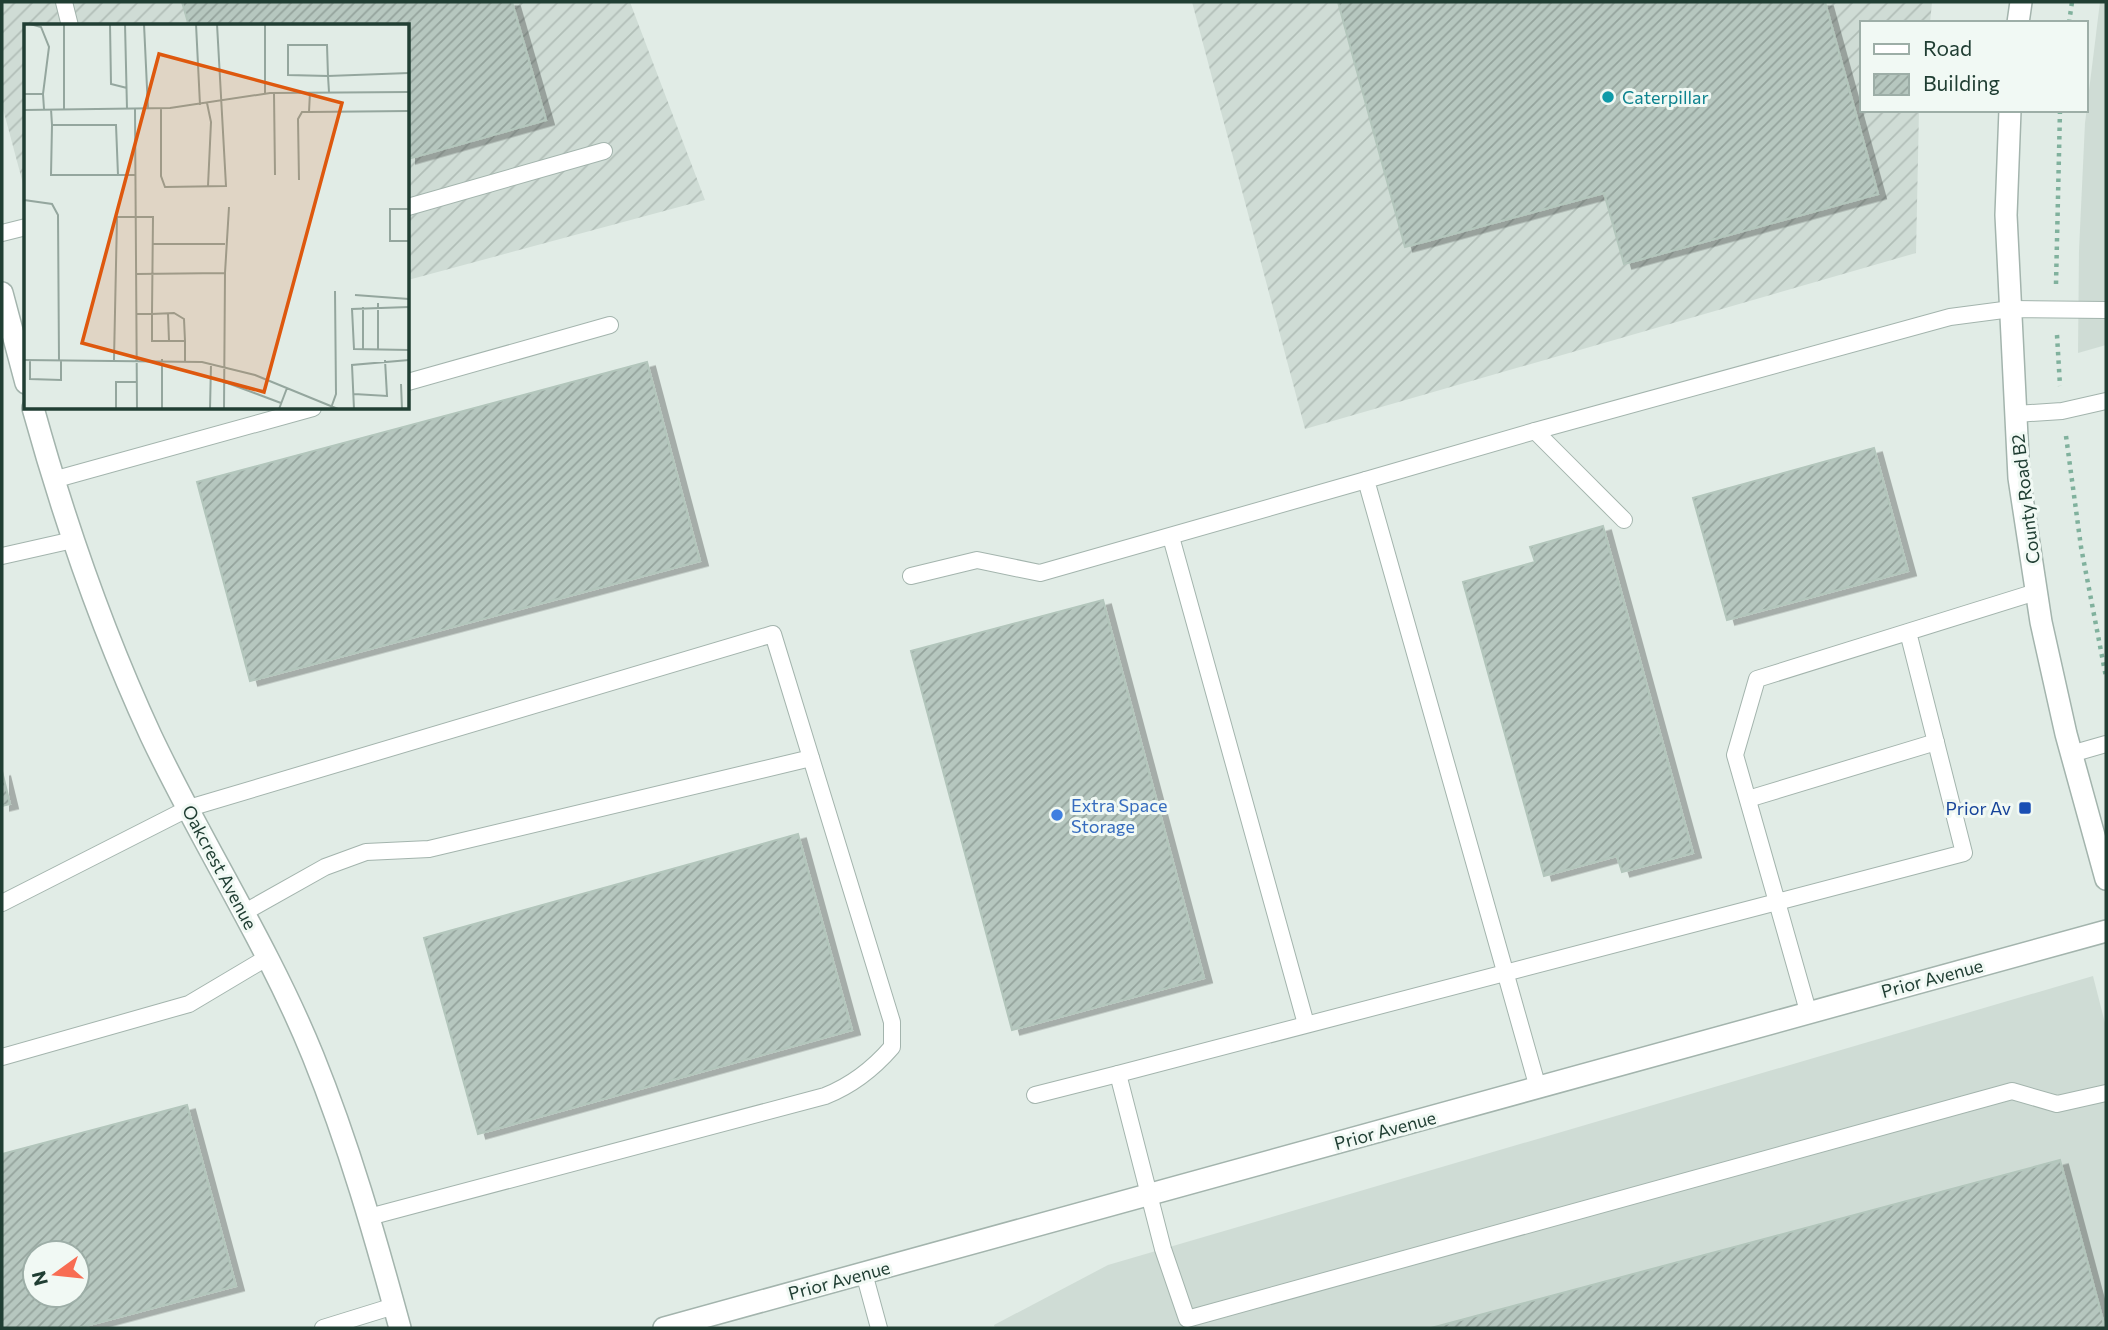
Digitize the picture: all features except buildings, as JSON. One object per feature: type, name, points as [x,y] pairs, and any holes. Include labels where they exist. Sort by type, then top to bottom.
[{"type":"street","points":[[2018,21],[2021,2]]},
{"type":"street","name":"County Road B2","points":[[2010,112],[2006,215],[2019,478],[2036,593],[2071,754],[2106,879]]},
{"type":"street","points":[[2,293],[24,376]]},
{"type":"street","name":"Oakcrest Avenue","points":[[34,410],[73,540],[113,648],[152,737],[268,957],[313,1056],[351,1157],[400,1328]]},
{"type":"street","name":"Prior Avenue","points":[[664,1328],[2106,931]]},
{"type":"lane","points":[[64,2],[70,24]]},
{"type":"lane","points":[[410,206],[604,151]]},
{"type":"lane","points":[[2,233],[24,228]]},
{"type":"lane","points":[[911,576],[977,560],[1040,573],[1535,431],[1950,317],[2011,309],[2106,310]]},
{"type":"lane","points":[[410,381],[610,326]]},
{"type":"lane","points":[[2016,414],[2062,411],[2106,401]]},
{"type":"lane","points":[[53,480],[306,410]]},
{"type":"lane","points":[[1535,431],[1624,520]]},
{"type":"lane","points":[[1366,480],[1538,1088]]},
{"type":"lane","points":[[1171,537],[1306,1024]]},
{"type":"lane","points":[[2,556],[73,540]]},
{"type":"lane","points":[[1808,1011],[1735,755],[1757,679],[2036,593]]},
{"type":"lane","points":[[1035,1095],[1964,853],[1908,632]]},
{"type":"lane","points":[[2,903],[189,808],[773,634],[892,1022],[892,1047],[874,1068],[844,1088],[825,1096],[369,1217]]},
{"type":"lane","points":[[1748,799],[1936,742]]},
{"type":"lane","points":[[2071,754],[2106,744]]},
{"type":"lane","points":[[245,912],[326,867],[366,852],[429,849],[811,758]]},
{"type":"lane","points":[[2,1056],[189,1004],[268,957]]},
{"type":"lane","points":[[1118,1074],[1163,1249],[1187,1319],[2012,1091],[2057,1104],[2106,1093]]},
{"type":"lane","points":[[864,1273],[879,1328]]},
{"type":"lane","points":[[323,1328],[394,1306]]},
{"type":"path","points":[[2069,21],[2072,2]]},
{"type":"shaded area","points":[[2,2],[630,2],[705,200],[410,279],[410,24],[24,24],[24,188],[2,105]]},
{"type":"shaded area","points":[[1192,2],[1932,2],[1930,21],[1860,21],[1860,112],[1919,112],[1916,253],[1305,429]]},
{"type":"shaded area","points":[[2100,2],[2106,2],[2106,345],[2078,353],[2079,250],[2087,107]]},
{"type":"shaded area","points":[[2093,976],[2106,1027],[2106,1328],[995,1328],[994,1325],[1108,1265]]},
{"type":"place","name":"Caterpillar","points":[[1608,97]]},
{"type":"place","name":"Prior Av","points":[[2025,808]]},
{"type":"place","name":"Extra Space Storage","points":[[1057,815]]}]
